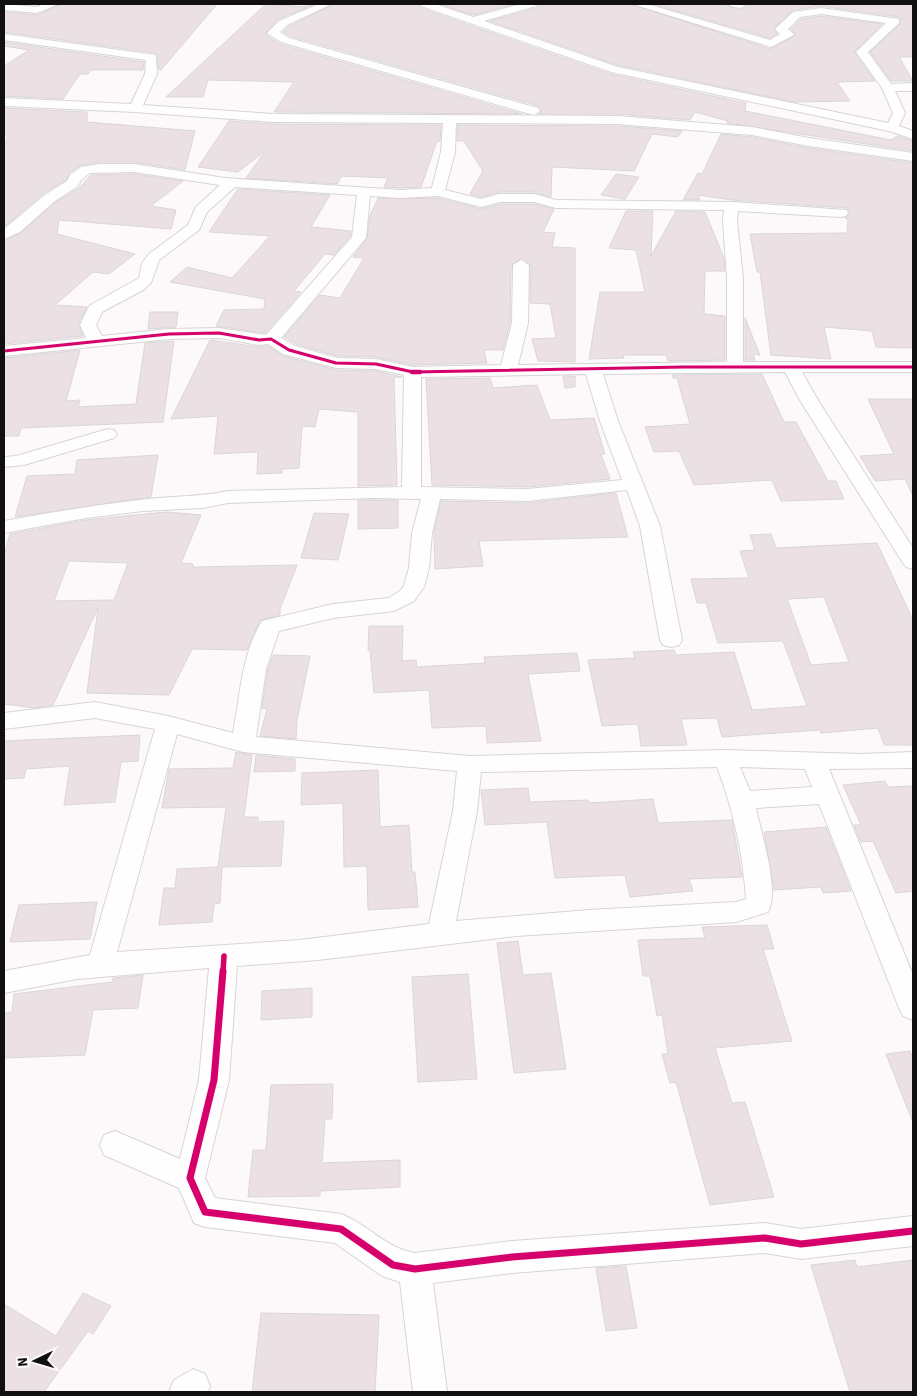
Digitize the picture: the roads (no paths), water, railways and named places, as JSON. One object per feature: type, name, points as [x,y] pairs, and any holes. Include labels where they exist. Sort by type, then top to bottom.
[{"type":"street","points":[[4,7],[37,10],[54,4]]},
{"type":"street","points":[[327,4],[306,11],[283,23],[273,33],[285,40],[410,74],[556,118]]},
{"type":"street","points":[[425,4],[615,70],[892,128],[913,135]]},
{"type":"street","points":[[471,21],[532,4]]},
{"type":"street","points":[[636,4],[652,6],[771,44],[788,34],[781,28],[798,14],[821,11],[895,21],[862,52],[888,88],[899,113],[892,128]]},
{"type":"street","points":[[4,37],[152,58],[151,74],[135,108]]},
{"type":"street","points":[[888,88],[913,87]]},
{"type":"street","points":[[4,102],[135,108],[273,118],[556,118],[617,120],[752,131],[809,142],[913,157]]},
{"type":"street","points":[[438,192],[448,152],[450,119]]},
{"type":"street","points":[[4,235],[15,229],[50,198],[73,183],[75,178],[86,170],[134,168],[232,182],[400,194],[438,192],[481,203],[500,198],[525,198],[556,204],[732,206],[841,213]]},
{"type":"street","points":[[96,341],[88,325],[95,309],[142,284],[146,280],[150,263],[154,257],[194,227],[201,210],[232,182]]},
{"type":"street","points":[[271,339],[359,238],[364,192]]},
{"type":"street","points":[[732,206],[730,221],[735,278],[735,367]]},
{"type":"street","points":[[509,369],[520,323],[521,265]]},
{"type":"street","points":[[4,352],[169,334],[219,333],[258,340],[271,339],[289,350],[336,363],[376,364],[396,370],[413,372],[593,368],[913,367]]},
{"type":"street","points":[[791,367],[810,402],[913,563]]},
{"type":"street","points":[[593,368],[609,421],[650,526],[671,640]]},
{"type":"street","points":[[243,744],[255,670],[262,643],[270,626],[334,611],[394,604],[407,596],[414,587],[419,568],[422,533],[422,492],[413,372]]},
{"type":"street","points":[[4,462],[16,461],[108,434]]},
{"type":"street","points":[[4,527],[86,512],[143,505],[203,502],[228,497],[422,492],[527,495],[634,484]]},
{"type":"street","points":[[4,721],[95,710],[168,724],[243,744],[470,764],[725,758],[861,762],[913,760]]},
{"type":"street","points":[[101,963],[168,724]]},
{"type":"street","points":[[4,982],[40,972],[101,963],[301,951],[440,933],[565,921],[736,912],[759,905],[757,874],[742,800],[725,758]]},
{"type":"street","points":[[813,760],[913,1008]]},
{"type":"street","points":[[440,933],[465,811],[470,764]]},
{"type":"street","points":[[742,800],[828,795]]},
{"type":"street","points":[[224,956],[214,1080],[190,1178],[205,1212],[341,1229],[393,1265],[416,1269],[512,1257],[764,1238],[800,1244],[913,1231]]},
{"type":"street","points":[[115,1145],[190,1178]]},
{"type":"street","points":[[416,1269],[430,1392]]}]
